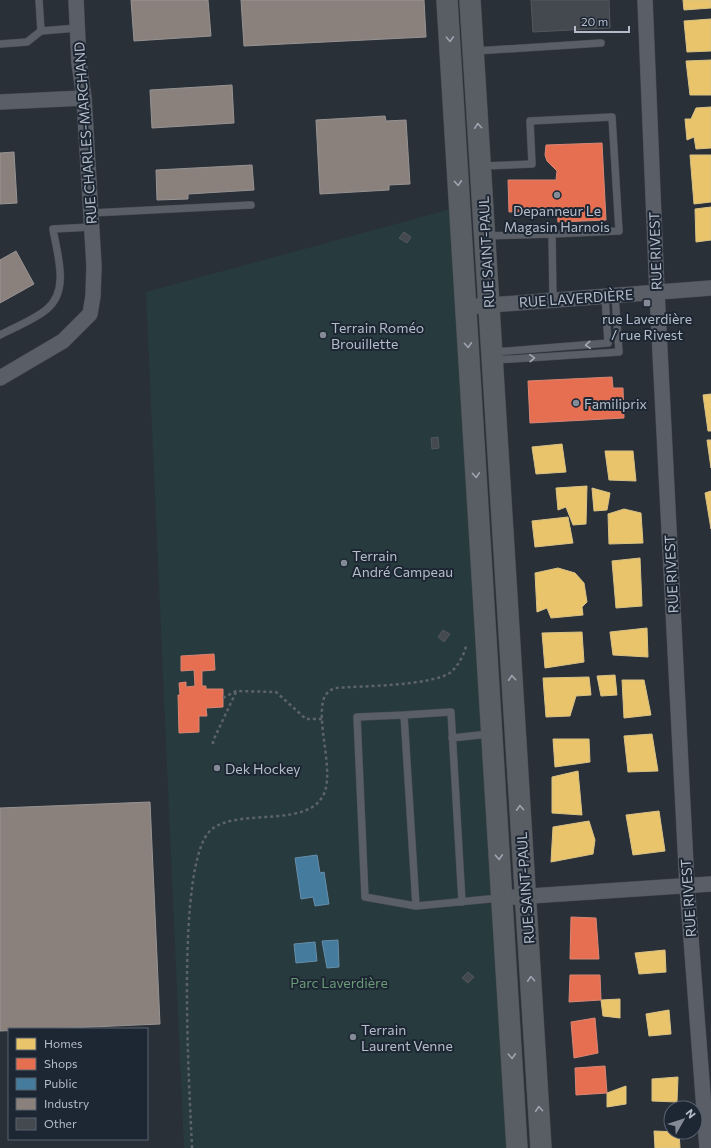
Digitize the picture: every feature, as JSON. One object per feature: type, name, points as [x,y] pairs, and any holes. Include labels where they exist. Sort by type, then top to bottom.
[{"type":"street","name":"RUE CHARLES-MARCHAND","points":[[0,378],[48,352],[63,341],[90,314],[94,296],[92,220],[84,98],[79,63],[76,0]]},
{"type":"street","name":"RUE SAINT-PAUL","points":[[447,0],[517,1148]]},
{"type":"street","name":"RUE SAINT-PAUL","points":[[470,0],[541,1148]]},
{"type":"street","name":"RUE RIVEST","points":[[645,0],[657,292],[686,886],[707,1148]]},
{"type":"street","points":[[0,102],[84,98]]},
{"type":"street","points":[[457,153],[480,161]]},
{"type":"street","name":"RUE LAVERDIÈRE","points":[[466,306],[711,288]]},
{"type":"street","points":[[478,504],[502,504]]},
{"type":"street","points":[[485,620],[508,620]]},
{"type":"street","points":[[492,740],[516,744]]},
{"type":"street","points":[[502,898],[711,884]]},
{"type":"street","points":[[510,1034],[534,1032]]},
{"type":"lane","points":[[39,0],[41,31]]},
{"type":"lane","points":[[0,44],[27,42],[41,31],[77,28]]},
{"type":"lane","points":[[473,52],[601,42]]},
{"type":"lane","points":[[480,161],[532,164],[530,121],[612,117],[619,231],[485,236]]},
{"type":"lane","points":[[0,334],[47,309],[57,295],[61,280],[53,229],[92,220],[251,206]]},
{"type":"lane","points":[[552,234],[553,300]]},
{"type":"lane","points":[[492,356],[619,352],[610,296]]},
{"type":"lane","points":[[492,356],[608,343],[610,296]]},
{"type":"lane","points":[[462,902],[451,712],[404,716],[357,717],[365,897],[416,906],[462,902],[502,898]]},
{"type":"lane","points":[[404,716],[416,906]]},
{"type":"lane","points":[[452,738],[492,740]]},
{"type":"path","points":[[192,1148],[186,1002],[193,876],[204,839],[212,829],[225,822],[250,817],[302,813],[319,802],[325,791],[326,778],[323,719],[324,699],[326,693],[332,689],[426,681],[441,678],[451,672],[459,662],[466,647],[466,640]]},
{"type":"path","points":[[223,698],[236,691],[276,692],[306,719],[323,719]]},
{"type":"path","points":[[213,744],[213,740],[236,691]]},
{"type":"green space","name":"Parc Laverdière","points":[[455,208],[513,1148],[184,1148],[146,292]]},
{"type":"building: Homes","points":[[683,0],[711,0],[711,8],[684,10]]},
{"type":"building: Homes","points":[[711,19],[711,51],[687,52],[684,21]]},
{"type":"building: Homes","points":[[711,60],[711,95],[690,95],[686,61]]},
{"type":"building: Homes","points":[[711,107],[711,148],[696,149],[694,137],[687,140],[685,119],[691,119],[696,108]]},
{"type":"building: Homes","points":[[690,155],[711,155],[711,202],[694,204]]},
{"type":"building: Homes","points":[[711,207],[711,240],[696,242],[695,209]]},
{"type":"building: Homes","points":[[711,394],[711,431],[708,431],[703,395]]},
{"type":"building: Homes","points":[[707,440],[711,440],[711,468]]},
{"type":"building: Homes","points":[[562,444],[566,472],[536,474],[532,447]]},
{"type":"building: Homes","points":[[605,451],[633,451],[636,481],[609,480]]},
{"type":"building: Homes","points":[[587,486],[586,524],[573,525],[566,507],[558,510],[556,488]]},
{"type":"building: Homes","points":[[592,488],[610,493],[607,510],[594,511]]},
{"type":"building: Homes","points":[[711,491],[711,529],[705,493]]},
{"type":"building: Homes","points":[[624,509],[641,513],[643,543],[609,544],[608,514]]},
{"type":"building: Homes","points":[[568,517],[573,543],[535,547],[532,521]]},
{"type":"building: Homes","points":[[640,558],[642,606],[616,608],[612,561]]},
{"type":"building: Homes","points":[[558,568],[575,573],[584,583],[587,602],[582,607],[583,615],[551,618],[547,608],[537,612],[535,573]]},
{"type":"building: Homes","points":[[647,628],[648,657],[613,655],[610,632]]},
{"type":"building: Homes","points":[[582,632],[584,662],[545,668],[542,633]]},
{"type":"building: Homes","points":[[615,675],[617,695],[601,696],[597,676]]},
{"type":"building: Homes","points":[[589,677],[591,695],[576,696],[570,716],[546,717],[543,678]]},
{"type":"building: Homes","points":[[622,680],[644,680],[651,715],[624,718]]},
{"type":"building: Homes","points":[[652,734],[658,771],[628,772],[624,736]]},
{"type":"building: Homes","points":[[553,739],[589,739],[590,762],[555,767]]},
{"type":"building: Homes","points":[[578,771],[582,815],[552,813],[552,777]]},
{"type":"building: Homes","points":[[659,811],[665,851],[633,855],[626,815]]},
{"type":"building: Homes","points":[[589,821],[595,840],[593,854],[551,862],[553,827]]},
{"type":"building: Homes","points":[[665,950],[666,972],[639,974],[635,953]]},
{"type":"building: Homes","points":[[620,999],[620,1018],[603,1016],[601,1000]]},
{"type":"building: Homes","points":[[669,1010],[671,1034],[649,1036],[646,1014]]},
{"type":"building: Homes","points":[[678,1077],[677,1100],[652,1101],[652,1079]]},
{"type":"building: Homes","points":[[626,1086],[626,1104],[607,1107],[607,1093]]},
{"type":"building: Homes","points":[[654,1131],[663,1131],[663,1140],[680,1140],[680,1148],[655,1148]]},
{"type":"building: Shops","name":"Depanneur Le Magasin Harnois","points":[[602,143],[606,220],[558,222],[557,210],[509,212],[508,180],[556,180],[557,171],[547,161],[545,155],[546,145]]},
{"type":"building: Shops","name":"Familiprix","points":[[612,377],[613,388],[623,388],[624,418],[530,423],[528,381]]},
{"type":"building: Shops","points":[[214,654],[215,670],[202,671],[202,686],[206,686],[206,689],[223,689],[223,707],[206,708],[207,716],[199,716],[199,732],[179,733],[179,683],[186,682],[186,687],[195,686],[194,670],[181,671],[181,656]]},
{"type":"building: Shops","points":[[571,917],[596,918],[599,959],[570,959]]},
{"type":"building: Shops","points":[[570,975],[600,975],[601,1000],[569,1002]]},
{"type":"building: Shops","points":[[595,1018],[598,1053],[574,1058],[571,1022]]},
{"type":"building: Shops","points":[[605,1066],[607,1093],[576,1095],[575,1068]]},
{"type":"building: Public","points":[[317,855],[320,873],[324,872],[329,904],[315,906],[313,897],[301,899],[295,858]]},
{"type":"building: Public","points":[[338,940],[339,967],[327,968],[322,941]]},
{"type":"building: Public","points":[[315,942],[317,961],[296,963],[294,944]]},
{"type":"building: Industry","points":[[131,0],[208,0],[211,36],[134,41]]},
{"type":"building: Industry","points":[[241,0],[424,0],[426,37],[244,46]]},
{"type":"building: Industry","points":[[232,85],[234,123],[152,128],[150,90]]},
{"type":"building: Industry","points":[[385,116],[386,121],[406,120],[410,184],[389,185],[389,190],[320,194],[316,120]]},
{"type":"building: Industry","points":[[14,152],[17,203],[0,204],[0,153]]},
{"type":"building: Industry","points":[[252,165],[254,190],[188,194],[188,199],[157,200],[156,170]]},
{"type":"building: Industry","points":[[16,251],[34,284],[0,303],[0,260]]},
{"type":"building: Industry","points":[[150,802],[160,1024],[69,1028],[8,1028],[8,1031],[0,1031],[0,808]]},
{"type":"building: Other","points":[[531,0],[609,0],[610,28],[533,32]]},
{"type":"building: Other","points":[[404,232],[411,237],[407,243],[399,238]]},
{"type":"building: Other","points":[[438,437],[439,448],[432,449],[431,438]]},
{"type":"building: Other","points":[[443,630],[450,634],[444,642],[438,637]]},
{"type":"building: Other","points":[[468,972],[474,977],[468,983],[462,978]]},
{"type":"place","name":"Depanneur Le Magasin Harnois","points":[[557,195]]},
{"type":"place","name":"rue Laverdière / rue Rivest","points":[[647,303]]},
{"type":"place","name":"Terrain Roméo Brouillette","points":[[323,335]]},
{"type":"place","name":"Familiprix","points":[[576,403]]},
{"type":"place","name":"Terrain André Campeau","points":[[344,563]]},
{"type":"place","name":"Dek Hockey","points":[[217,768]]},
{"type":"place","name":"Terrain Laurent Venne","points":[[353,1037]]}]
